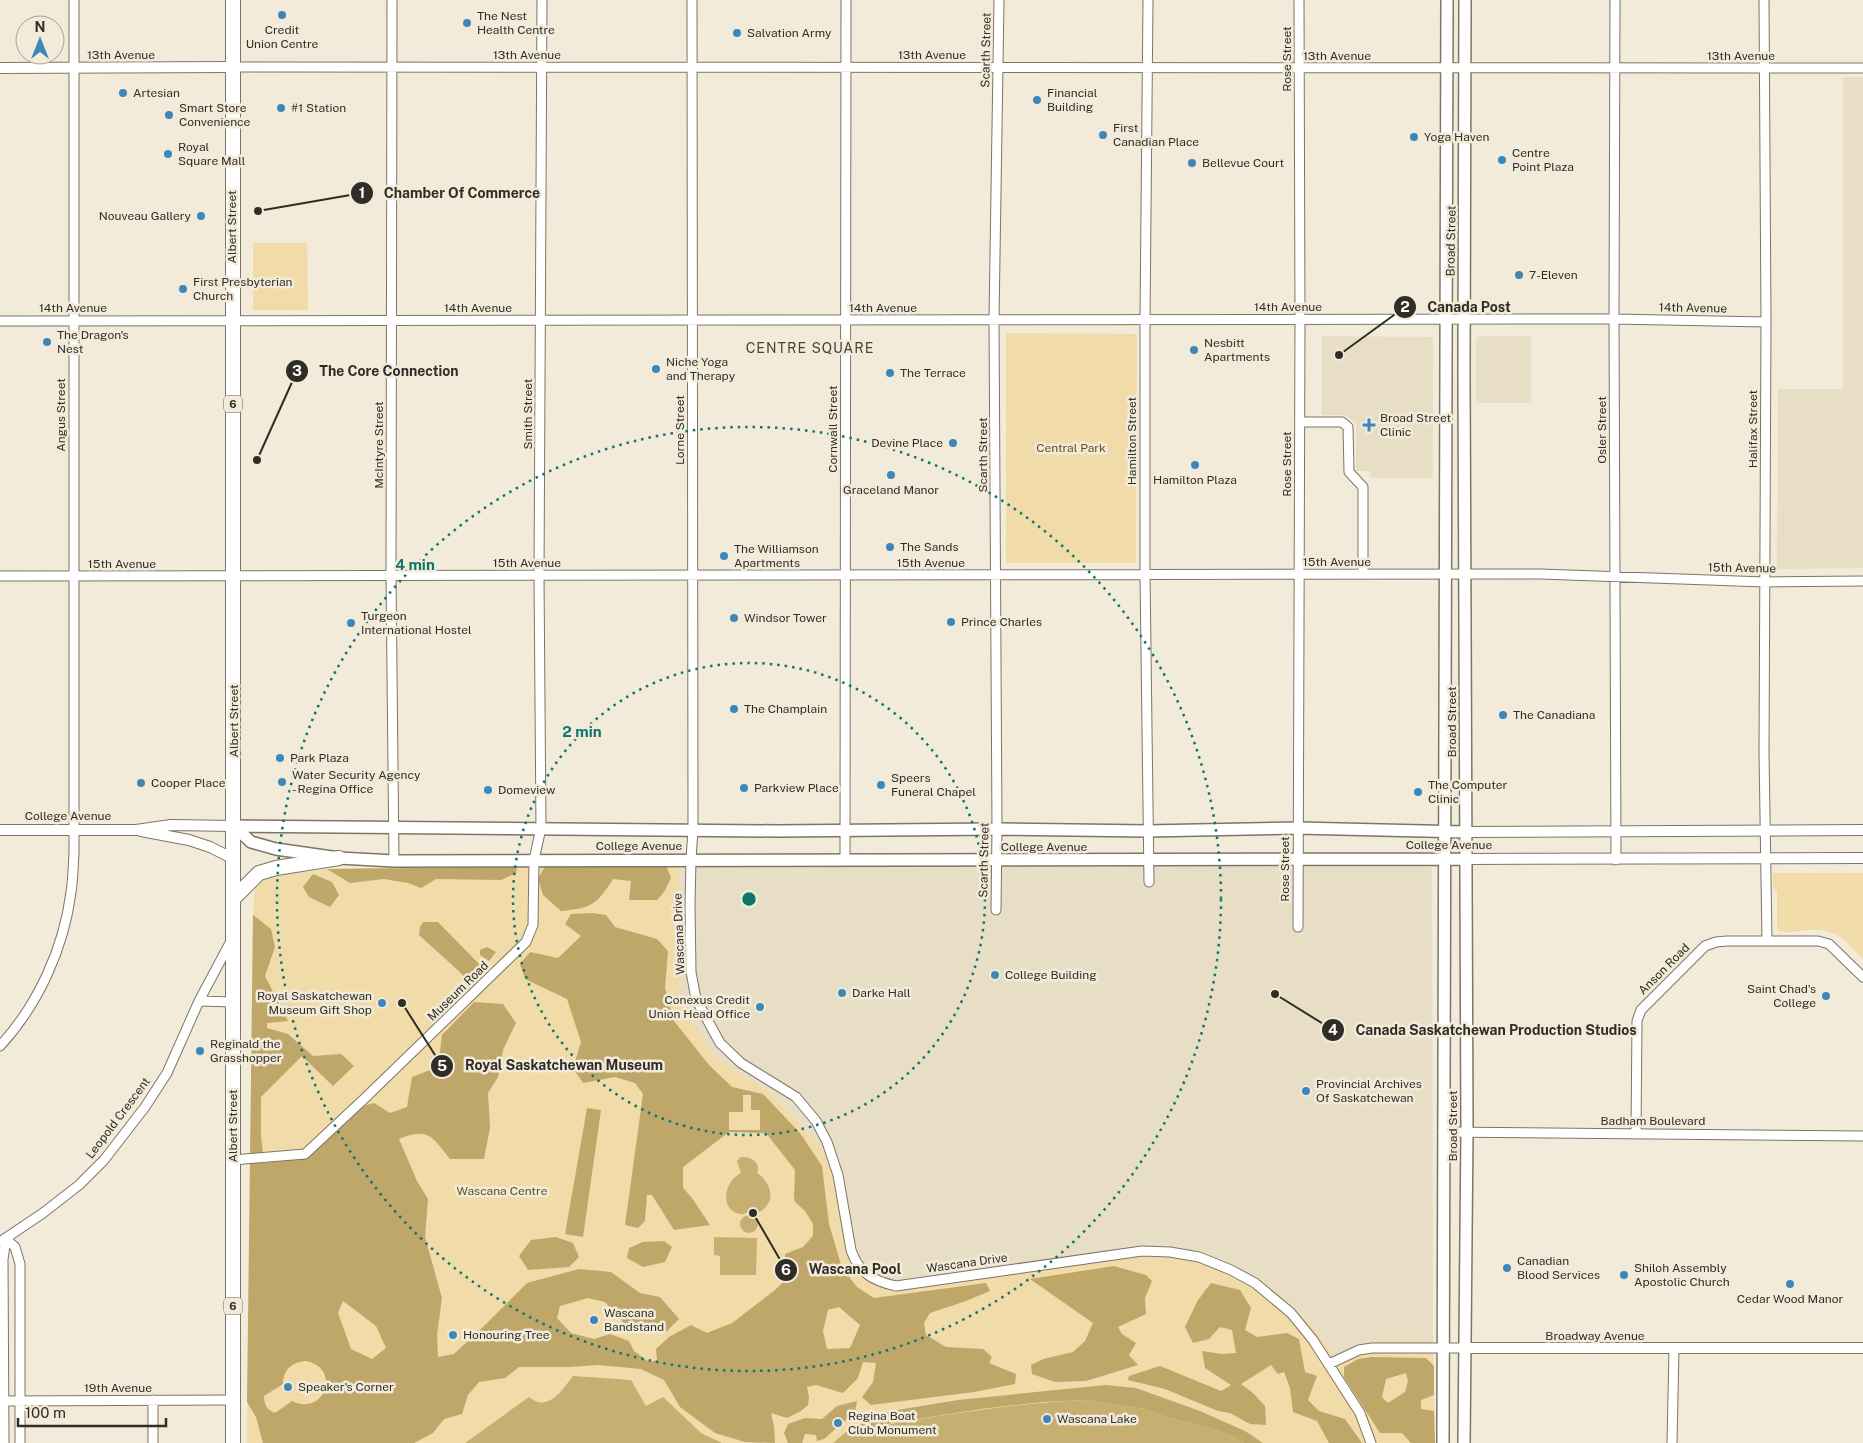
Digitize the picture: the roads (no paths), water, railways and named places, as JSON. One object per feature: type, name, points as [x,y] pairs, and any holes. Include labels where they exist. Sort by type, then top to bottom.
[{"type":"main road","name":"Albert Street","points":[[233,0],[233,1443]]},
{"type":"main road","name":"Broad Street","points":[[1443,1443],[1447,0]]},
{"type":"main road","name":"Broad Street","points":[[1464,1443],[1467,1132],[1465,0]]},
{"type":"main road","name":"College Avenue","points":[[234,826],[1148,831],[1298,828],[1466,832]]},
{"type":"main road","name":"College Avenue","points":[[234,826],[251,842],[276,849],[339,858],[394,861],[1466,859]]},
{"type":"main road","points":[[234,898],[259,873],[276,868],[339,858]]},
{"type":"street","name":"Angus Street","points":[[0,1046],[24,1016],[37,994],[57,951],[71,893],[74,854],[74,0]]},
{"type":"street","name":"McIntyre Street","points":[[392,0],[391,576],[394,861]]},
{"type":"street","name":"Smith Street","points":[[541,828],[542,0]]},
{"type":"street","name":"Lorne Street","points":[[692,0],[693,830]]},
{"type":"street","name":"Cornwall Street","points":[[845,859],[846,0]]},
{"type":"street","name":"Scarth Street","points":[[996,910],[994,320],[999,0]]},
{"type":"street","name":"Hamilton Street","points":[[1148,0],[1145,574],[1149,882]]},
{"type":"street","name":"Rose Street","points":[[1298,927],[1299,0]]},
{"type":"street","name":"Osler Street","points":[[1616,0],[1614,319],[1616,860]]},
{"type":"street","name":"Halifax Street","points":[[1764,0],[1766,858]]},
{"type":"street","name":"13th Avenue","points":[[0,68],[1863,68]]},
{"type":"street","name":"14th Avenue","points":[[0,321],[1614,319],[1766,322]]},
{"type":"street","points":[[1300,422],[1342,422],[1348,427],[1349,472],[1363,487],[1363,574]]},
{"type":"street","name":"15th Avenue","points":[[0,576],[1465,574],[1765,582],[1863,581]]},
{"type":"street","name":"College Avenue","points":[[0,830],[136,830],[171,825],[234,826]]},
{"type":"street","name":"Museum Road","points":[[233,1160],[305,1154],[526,942],[533,925],[534,860],[541,828]]},
{"type":"street","name":"College Avenue","points":[[136,830],[189,840],[210,847],[234,859]]},
{"type":"street","name":"Wascana Drive","points":[[693,830],[691,859],[691,972],[696,999],[720,1043],[741,1062],[796,1097],[816,1121],[827,1142],[838,1175],[851,1250],[854,1258],[866,1275],[879,1283],[896,1286],[1142,1251],[1170,1252],[1200,1257],[1255,1283],[1298,1320],[1360,1413],[1371,1443]]},
{"type":"street","name":"College Avenue","points":[[1466,832],[1863,830]]},
{"type":"street","points":[[1766,858],[1767,940]]},
{"type":"street","name":"College Avenue","points":[[1466,859],[1863,858]]},
{"type":"street","name":"Leopold Crescent","points":[[3,1241],[43,1214],[79,1185],[104,1160],[145,1107],[167,1072],[233,936]]},
{"type":"street","name":"Anson Road","points":[[1636,1133],[1637,1022],[1641,1010],[1705,946],[1727,941],[1818,941],[1829,944],[1863,976]]},
{"type":"street","points":[[200,1001],[233,1002]]},
{"type":"street","name":"Badham Boulevard","points":[[1443,1132],[1863,1136]]},
{"type":"street","points":[[3,1241],[15,1248],[20,1264],[20,1443]]},
{"type":"street","points":[[3,1241],[4,1443]]},
{"type":"street","name":"Broadway Avenue","points":[[1329,1364],[1359,1350],[1372,1348],[1863,1348]]},
{"type":"street","points":[[1672,1443],[1674,1349]]},
{"type":"street","points":[[152,1443],[153,1400]]},
{"type":"street","name":"19th Avenue","points":[[4,1401],[153,1400],[233,1406]]},
{"type":"place","name":"Credit Union Centre","points":[[282,15]]},
{"type":"place","name":"The Nest Health Centre","points":[[467,23]]},
{"type":"place","name":"Salvation Army","points":[[737,33]]},
{"type":"place","name":"Artesian","points":[[123,93]]},
{"type":"place","name":"Financial Building","points":[[1037,100]]},
{"type":"place","name":"#1 Station","points":[[281,108]]},
{"type":"place","name":"Smart Store Convenience","points":[[169,115]]},
{"type":"place","name":"First Canadian Place","points":[[1103,135]]},
{"type":"place","name":"Yoga Haven","points":[[1414,137]]},
{"type":"place","name":"Royal Square Mall","points":[[168,154]]},
{"type":"place","name":"Centre Point Plaza","points":[[1502,160]]},
{"type":"place","name":"Bellevue Court","points":[[1192,163]]},
{"type":"place","name":"Chamber Of Commerce","points":[[258,211]]},
{"type":"place","name":"Nouveau Gallery","points":[[201,216]]},
{"type":"place","name":"7-Eleven","points":[[1519,275]]},
{"type":"place","name":"First Presbyterian Church","points":[[183,289]]},
{"type":"place","name":"The Dragon's Nest","points":[[47,342]]},
{"type":"place","name":"Nesbitt Apartments","points":[[1194,350]]},
{"type":"place","name":"Canada Post","points":[[1339,355]]},
{"type":"place","name":"Niche Yoga and Therapy","points":[[656,369]]},
{"type":"place","name":"The Terrace","points":[[890,373]]},
{"type":"place","name":"Broad Street Clinic","points":[[1369,425]]},
{"type":"place","name":"Devine Place","points":[[953,443]]},
{"type":"place","name":"The Core Connection","points":[[257,460]]},
{"type":"place","name":"Hamilton Plaza","points":[[1195,465]]},
{"type":"place","name":"Graceland Manor","points":[[891,475]]},
{"type":"place","name":"The Sands","points":[[890,547]]},
{"type":"place","name":"The Williamson Apartments","points":[[724,556]]},
{"type":"place","name":"Windsor Tower","points":[[734,618]]},
{"type":"place","name":"Prince Charles","points":[[951,622]]},
{"type":"place","name":"Turgeon International Hostel","points":[[351,623]]},
{"type":"place","name":"The Champlain","points":[[734,709]]},
{"type":"place","name":"The Canadiana","points":[[1503,715]]},
{"type":"place","name":"Park Plaza","points":[[280,758]]},
{"type":"place","name":"Water Security Agency - Regina Office","points":[[282,782]]},
{"type":"place","name":"Cooper Place","points":[[141,783]]},
{"type":"place","name":"Speers Funeral Chapel","points":[[881,785]]},
{"type":"place","name":"Parkview Place","points":[[744,788]]},
{"type":"place","name":"Domeview","points":[[488,790]]},
{"type":"place","name":"The Computer Clinic","points":[[1418,792]]},
{"type":"place","name":"College Building","points":[[995,975]]},
{"type":"place","name":"Darke Hall","points":[[842,993]]},
{"type":"place","name":"Canada Saskatchewan Production Studios","points":[[1275,994]]},
{"type":"place","name":"Saint Chad's College","points":[[1826,996]]},
{"type":"place","name":"Royal Saskatchewan Museum Gift Shop","points":[[382,1003]]},
{"type":"place","name":"Royal Saskatchewan Museum","points":[[402,1003]]},
{"type":"place","name":"Conexus Credit Union Head Office","points":[[760,1007]]},
{"type":"place","name":"Reginald the Grasshopper","points":[[200,1051]]},
{"type":"place","name":"Provincial Archives Of Saskatchewan","points":[[1306,1091]]},
{"type":"place","name":"Wascana Pool","points":[[753,1213]]},
{"type":"place","name":"Canadian Blood Services","points":[[1507,1268]]},
{"type":"place","name":"Shiloh Assembly Apostolic Church","points":[[1624,1275]]},
{"type":"place","name":"Cedar Wood Manor","points":[[1790,1284]]},
{"type":"place","name":"Wascana Bandstand","points":[[594,1320]]},
{"type":"place","name":"Honouring Tree","points":[[453,1335]]},
{"type":"place","name":"Speaker's Corner","points":[[288,1387]]},
{"type":"place","name":"Wascana Lake","points":[[1047,1419]]},
{"type":"place","name":"Regina Boat Club Monument","points":[[838,1423]]},
{"type":"district","name":"CENTRE SQUARE","points":[[810,348]]},
{"type":"park label","name":"Central Park","points":[[1071,448]]},
{"type":"park label","name":"Wascana Centre","points":[[502,1191]]}]
